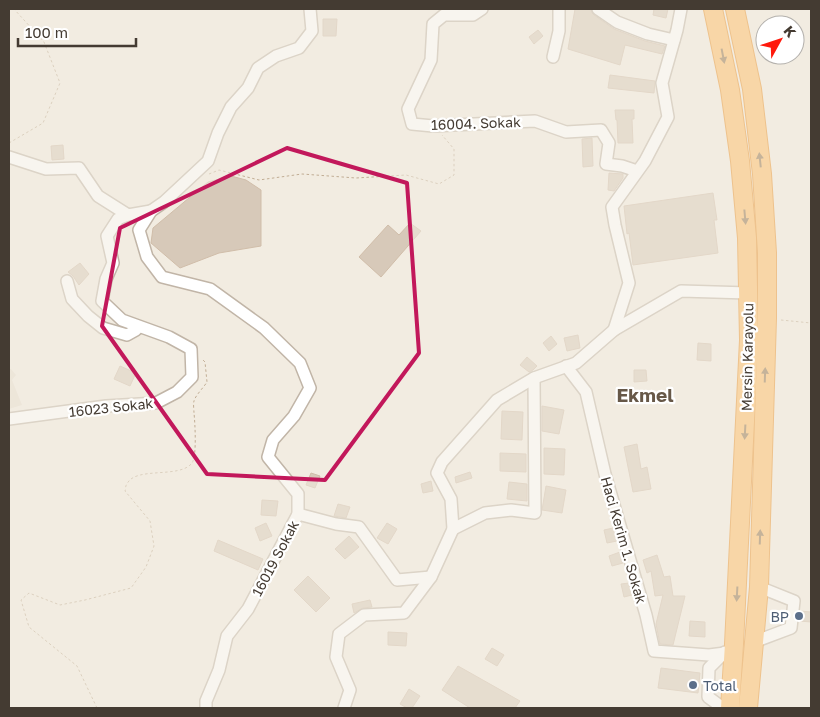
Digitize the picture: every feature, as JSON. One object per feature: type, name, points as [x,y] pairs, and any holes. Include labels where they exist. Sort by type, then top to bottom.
[{"type":"highway","name":"Mersin Karayolu","points":[[713,9],[730,90],[740,161],[747,238],[748,340],[746,408],[729,648],[730,708]]},
{"type":"highway","name":"Mersin Karayolu","points":[[735,9],[752,89],[762,174],[766,253],[767,318],[758,587],[748,708]]},
{"type":"street","points":[[191,349],[169,337],[122,320],[102,301],[106,279],[113,263],[107,236],[118,219],[151,210],[164,202],[208,161],[218,133],[231,107],[248,88],[258,68],[276,56],[299,48],[312,31],[310,9]]},
{"type":"street","name":"16004. Sokak","points":[[482,9],[473,15],[444,15],[433,24],[431,60],[408,109],[412,124],[433,126],[535,121],[566,132],[601,130],[609,143],[606,164],[622,166],[637,171]]},
{"type":"street","points":[[553,56],[559,31],[559,9]]},
{"type":"street","points":[[598,9],[617,22],[648,34],[674,40]]},
{"type":"street","points":[[614,330],[629,282],[612,207],[646,161],[668,117],[662,83],[682,9]]},
{"type":"street","points":[[9,157],[46,169],[79,168],[98,196],[128,215]]},
{"type":"street","name":"16019 Sokak","points":[[151,210],[139,230],[146,257],[162,276],[210,289],[264,328],[300,363],[310,388],[294,416],[273,440],[268,457],[298,494],[298,514],[248,609],[227,636],[219,670],[206,701],[206,708]]},
{"type":"street","points":[[67,281],[72,299],[103,328],[128,336],[136,330],[137,326]]},
{"type":"street","points":[[344,708],[350,690],[336,657],[339,634],[364,615],[404,613],[431,577],[453,529],[451,500],[437,473],[442,462],[497,400],[534,378],[576,363],[614,330],[681,291],[748,293]]},
{"type":"street","name":"16023 Sokak","points":[[9,419],[106,406],[156,403],[177,392],[192,377],[191,349]]},
{"type":"street","name":"Haci Kerim 1. Sokak","points":[[566,366],[586,392],[605,474],[646,615],[654,651],[709,655],[729,648]]},
{"type":"street","points":[[453,529],[485,513],[512,510],[535,514],[534,378]]},
{"type":"street","points":[[298,514],[336,524],[359,526],[397,580],[431,577]]},
{"type":"street","points":[[754,642],[791,628],[794,601],[758,587]]},
{"type":"street","points":[[723,708],[708,698],[709,668],[729,648]]},
{"type":"path","points":[[9,143],[43,123],[60,83],[44,42],[14,9]]},
{"type":"path","points":[[205,176],[219,170],[259,180],[302,174],[356,178],[406,175],[439,184],[454,175],[454,149],[433,126]]},
{"type":"path","points":[[767,318],[811,323]]},
{"type":"path","points":[[97,708],[77,666],[29,626],[21,600],[29,593],[60,605],[115,593],[131,588],[146,567],[154,546],[150,521],[125,491],[127,483],[132,478],[142,474],[184,469],[192,464],[195,431],[194,401],[207,382],[205,362],[191,349]]},
{"type":"highlighted area","points":[[287,148],[407,183],[419,353],[325,480],[207,474],[102,326],[120,228]]},
{"type":"shaded area","points":[[9,369],[16,375],[12,380],[22,405],[9,409]]},
{"type":"building","points":[[575,9],[591,9],[594,15],[614,29],[645,41],[665,46],[662,54],[625,45],[620,65],[568,49]]},
{"type":"building","points":[[654,9],[668,9],[666,18],[653,15]]},
{"type":"building","points":[[323,19],[337,19],[336,36],[323,36]]},
{"type":"building","points":[[538,30],[543,36],[534,44],[529,37]]},
{"type":"building","points":[[610,75],[655,81],[654,93],[608,88]]},
{"type":"building","points":[[615,110],[634,110],[634,119],[632,119],[633,143],[618,143]]},
{"type":"building","points":[[592,138],[593,166],[583,167],[582,139]]},
{"type":"building","points":[[63,145],[64,159],[52,160],[51,146]]},
{"type":"building","points":[[609,173],[623,174],[623,178],[614,191],[608,190]]},
{"type":"building","points":[[231,176],[246,180],[261,190],[261,246],[219,253],[180,268],[151,243],[153,228],[208,182]]},
{"type":"building","points":[[713,193],[717,220],[714,220],[718,253],[633,265],[624,206]]},
{"type":"building","points":[[410,223],[421,231],[381,277],[359,257],[388,225],[399,235]]},
{"type":"building","points":[[80,263],[89,274],[79,285],[68,272]]},
{"type":"building","points":[[578,335],[580,348],[567,351],[564,338]]},
{"type":"building","points":[[551,336],[557,344],[549,351],[543,343]]},
{"type":"building","points":[[698,343],[711,344],[711,361],[697,360]]},
{"type":"building","points":[[527,357],[537,366],[529,372],[520,365]]},
{"type":"building","points":[[120,366],[136,373],[130,386],[114,379]]},
{"type":"building","points":[[634,370],[646,370],[647,381],[634,382]]},
{"type":"building","points":[[542,406],[564,410],[559,434],[542,431]]},
{"type":"building","points":[[502,411],[523,412],[522,440],[501,439]]},
{"type":"building","points":[[637,444],[641,469],[647,467],[651,489],[633,492],[624,447]]},
{"type":"building","points":[[544,448],[565,449],[564,475],[544,474]]},
{"type":"building","points":[[500,453],[526,454],[526,472],[500,471]]},
{"type":"building","points":[[470,472],[472,478],[456,483],[455,477]]},
{"type":"building","points":[[311,473],[320,476],[315,488],[306,485]]},
{"type":"building","points":[[431,481],[433,491],[423,493],[421,484]]},
{"type":"building","points":[[509,482],[527,484],[527,501],[507,499]]},
{"type":"building","points":[[546,486],[566,490],[562,513],[542,510]]},
{"type":"building","points":[[262,500],[278,501],[276,516],[261,515]]},
{"type":"building","points":[[338,504],[350,507],[346,518],[334,516]]},
{"type":"building","points":[[266,523],[272,536],[260,541],[255,528]]},
{"type":"building","points":[[387,523],[397,529],[388,544],[377,538]]},
{"type":"building","points":[[613,528],[617,541],[607,543],[604,530]]},
{"type":"building","points":[[349,536],[359,547],[345,559],[335,549]]},
{"type":"building","points":[[218,540],[263,559],[258,570],[214,551]]},
{"type":"building","points":[[620,552],[623,563],[612,566],[609,556]]},
{"type":"building","points":[[657,555],[664,577],[670,576],[673,596],[685,596],[673,645],[660,644],[656,624],[663,595],[655,596],[651,571],[647,573],[643,560]]},
{"type":"building","points":[[308,576],[330,598],[316,612],[294,590]]},
{"type":"building","points":[[629,583],[632,595],[624,597],[621,584]]},
{"type":"building","points":[[370,600],[372,607],[363,608],[354,613],[352,604]]},
{"type":"building","points":[[800,611],[811,612],[811,622],[799,621]]},
{"type":"building","points":[[690,621],[705,622],[705,637],[689,636]]},
{"type":"building","points":[[388,632],[407,633],[406,646],[388,645]]},
{"type":"building","points":[[492,648],[504,655],[497,666],[485,659]]},
{"type":"building","points":[[458,666],[520,701],[515,708],[470,708],[442,690]]},
{"type":"building","points":[[661,668],[700,673],[698,693],[658,688]]},
{"type":"building","points":[[409,689],[420,696],[412,708],[407,708],[400,704]]},
{"type":"place","name":"BP","points":[[799,616]]},
{"type":"place","name":"Total","points":[[693,685]]},
{"type":"district","name":"Ekmel","points":[[645,394]]}]
